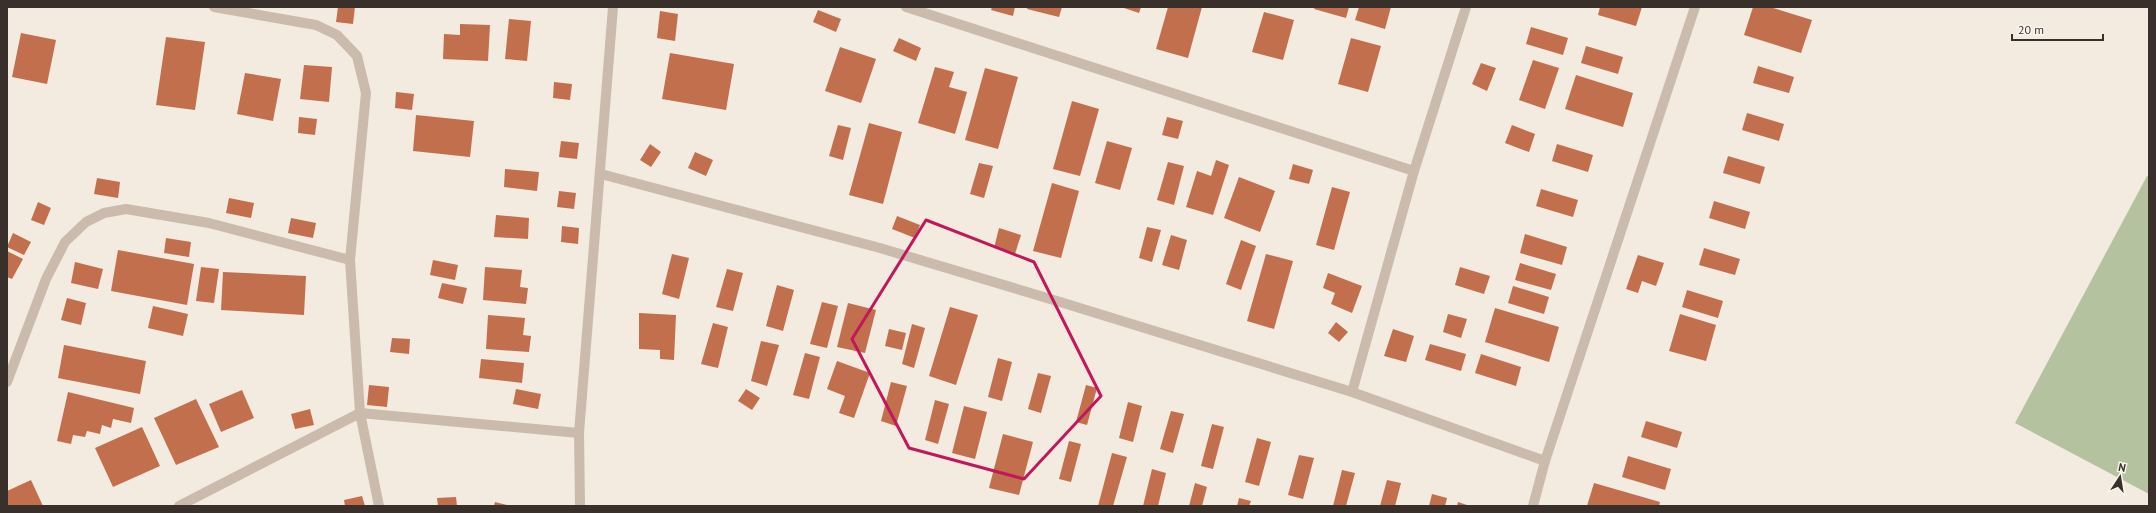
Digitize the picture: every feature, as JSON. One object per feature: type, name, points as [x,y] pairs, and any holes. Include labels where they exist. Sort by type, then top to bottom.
[{"type":"street","points":[[214,7],[316,25],[337,35],[356,56],[366,93],[350,260],[360,413],[379,506]]},
{"type":"street","points":[[580,506],[580,433],[613,7]]},
{"type":"street","points":[[906,7],[1414,171]]},
{"type":"street","points":[[1352,392],[1414,171],[1466,7]]},
{"type":"street","points":[[1533,506],[1545,461],[1695,7]]},
{"type":"street","points":[[601,174],[880,248],[1352,392],[1545,461]]},
{"type":"street","points":[[7,382],[46,279],[65,242],[86,222],[104,213],[126,209],[209,223],[350,260]]},
{"type":"street","points":[[179,506],[360,413],[580,433]]},
{"type":"highlighted area","points":[[926,220],[1034,262],[1101,396],[1024,479],[909,448],[852,339]]},
{"type":"green space","points":[[2147,176],[2149,177],[2149,494],[2015,423]]},
{"type":"building","points":[[338,7],[355,7],[353,24],[336,22]]},
{"type":"building","points":[[992,7],[1015,7],[1013,16],[991,10]]},
{"type":"building","points":[[1028,7],[1062,7],[1059,17],[1027,9]]},
{"type":"building","points":[[1121,7],[1141,7],[1139,13]]},
{"type":"building","points":[[1168,7],[1202,7],[1188,58],[1156,49]]},
{"type":"building","points":[[1315,7],[1349,7],[1346,18],[1314,9]]},
{"type":"building","points":[[1359,7],[1391,7],[1385,29],[1355,20]]},
{"type":"building","points":[[1600,7],[1642,7],[1636,26],[1598,15]]},
{"type":"building","points":[[1753,7],[1770,7],[1812,20],[1801,53],[1744,35]]},
{"type":"building","points":[[818,10],[841,19],[836,32],[813,22]]},
{"type":"building","points":[[660,11],[678,14],[675,41],[657,38]]},
{"type":"building","points":[[1264,12],[1294,20],[1283,60],[1252,52]]},
{"type":"building","points":[[509,19],[531,21],[527,61],[505,59]]},
{"type":"building","points":[[460,24],[490,25],[488,61],[443,59],[444,34],[460,35]]},
{"type":"building","points":[[1531,27],[1568,38],[1563,55],[1526,44]]},
{"type":"building","points":[[21,33],[56,40],[47,84],[12,77]]},
{"type":"building","points":[[166,37],[205,42],[195,110],[156,105]]},
{"type":"building","points":[[899,38],[921,48],[916,61],[893,51]]},
{"type":"building","points":[[1351,38],[1381,46],[1368,92],[1338,84]]},
{"type":"building","points":[[1586,46],[1623,57],[1618,74],[1581,63]]},
{"type":"building","points":[[840,47],[876,59],[861,103],[825,91]]},
{"type":"building","points":[[670,53],[734,64],[726,110],[662,99]]},
{"type":"building","points":[[1533,60],[1559,68],[1545,109],[1519,100]]},
{"type":"building","points":[[1481,63],[1496,68],[1487,91],[1472,84]]},
{"type":"building","points":[[304,65],[332,67],[329,102],[300,99]]},
{"type":"building","points":[[1758,66],[1794,77],[1789,93],[1753,83]]},
{"type":"building","points":[[935,67],[954,72],[949,87],[967,92],[955,134],[918,123]]},
{"type":"building","points":[[985,68],[1018,77],[998,149],[965,140]]},
{"type":"building","points":[[245,73],[281,79],[273,121],[237,114]]},
{"type":"building","points":[[1576,75],[1633,93],[1623,127],[1565,109]]},
{"type":"building","points":[[554,82],[572,84],[570,100],[553,98]]},
{"type":"building","points":[[396,92],[414,94],[412,110],[395,108]]},
{"type":"building","points":[[1072,101],[1099,109],[1080,176],[1053,169]]},
{"type":"building","points":[[1747,113],[1784,124],[1779,141],[1742,130]]},
{"type":"building","points":[[416,115],[474,121],[470,157],[413,151]]},
{"type":"building","points":[[299,117],[317,119],[315,135],[298,133]]},
{"type":"building","points":[[1167,117],[1183,121],[1178,139],[1162,135]]},
{"type":"building","points":[[869,123],[902,132],[883,204],[849,195]]},
{"type":"building","points":[[838,125],[851,128],[843,160],[829,156]]},
{"type":"building","points":[[1512,125],[1535,134],[1529,152],[1505,143]]},
{"type":"building","points":[[561,141],[579,143],[577,159],[559,157]]},
{"type":"building","points":[[1107,141],[1132,148],[1120,190],[1095,183]]},
{"type":"building","points":[[650,144],[661,152],[651,167],[640,160]]},
{"type":"building","points":[[1557,144],[1593,155],[1588,172],[1552,161]]},
{"type":"building","points":[[695,152],[713,160],[706,176],[688,168]]},
{"type":"building","points":[[1728,156],[1765,167],[1760,184],[1723,173]]},
{"type":"building","points":[[1216,160],[1229,165],[1213,215],[1186,207],[1197,171],[1211,176]]},
{"type":"building","points":[[1168,162],[1184,166],[1174,205],[1157,200]]},
{"type":"building","points":[[979,163],[993,166],[984,198],[970,194]]},
{"type":"building","points":[[1293,164],[1313,170],[1309,184],[1289,179]]},
{"type":"building","points":[[505,169],[539,172],[537,191],[504,187]]},
{"type":"building","points":[[1239,177],[1275,191],[1260,232],[1224,218]]},
{"type":"building","points":[[97,178],[120,182],[118,198],[94,194]]},
{"type":"building","points":[[1052,183],[1079,191],[1061,258],[1033,251]]},
{"type":"building","points":[[1332,187],[1350,192],[1334,250],[1316,245]]},
{"type":"building","points":[[1541,189],[1578,200],[1573,217],[1536,206]]},
{"type":"building","points":[[559,191],[576,193],[574,209],[557,207]]},
{"type":"building","points":[[229,198],[254,203],[251,218],[226,213]]},
{"type":"building","points":[[1714,201],[1750,212],[1745,229],[1709,218]]},
{"type":"building","points":[[38,202],[51,208],[44,225],[31,220]]},
{"type":"building","points":[[496,215],[529,218],[528,239],[494,237]]},
{"type":"building","points":[[897,216],[920,225],[915,238],[892,229]]},
{"type":"building","points":[[291,218],[316,223],[313,238],[288,233]]},
{"type":"building","points":[[562,226],[579,228],[578,244],[561,242]]},
{"type":"building","points":[[1147,227],[1161,230],[1152,262],[1139,258]]},
{"type":"building","points":[[999,228],[1021,235],[1015,254],[994,248]]},
{"type":"building","points":[[13,233],[31,242],[24,255],[7,247]]},
{"type":"building","points":[[1525,234],[1567,247],[1562,265],[1520,253]]},
{"type":"building","points":[[1171,235],[1187,240],[1179,270],[1162,265]]},
{"type":"building","points":[[166,238],[191,242],[189,257],[164,253]]},
{"type":"building","points":[[1241,240],[1256,246],[1241,290],[1226,284]]},
{"type":"building","points":[[1704,248],[1740,259],[1735,275],[1699,265]]},
{"type":"building","points":[[118,250],[194,264],[187,305],[111,291]]},
{"type":"building","points":[[7,251],[23,259],[12,279],[7,277]]},
{"type":"building","points":[[672,254],[689,258],[679,299],[662,294]]},
{"type":"building","points":[[1266,254],[1293,261],[1274,329],[1247,321]]},
{"type":"building","points":[[1638,255],[1664,263],[1656,286],[1642,281],[1638,293],[1626,289]]},
{"type":"building","points":[[433,260],[458,265],[455,280],[430,275]]},
{"type":"building","points":[[75,262],[103,269],[98,289],[71,283]]},
{"type":"building","points":[[1520,263],[1556,274],[1551,290],[1515,280]]},
{"type":"building","points":[[201,267],[219,269],[214,303],[196,301]]},
{"type":"building","points":[[485,267],[522,270],[520,287],[528,288],[526,304],[483,300]]},
{"type":"building","points":[[1460,267],[1490,276],[1484,294],[1455,285]]},
{"type":"building","points":[[727,269],[743,273],[733,311],[716,307]]},
{"type":"building","points":[[223,272],[306,276],[304,315],[221,310]]},
{"type":"building","points":[[1328,273],[1362,286],[1352,313],[1331,304],[1335,293],[1323,288]]},
{"type":"building","points":[[442,283],[467,288],[463,304],[438,298]]},
{"type":"building","points":[[777,285],[794,290],[783,331],[766,326]]},
{"type":"building","points":[[1513,286],[1549,297],[1544,314],[1508,303]]},
{"type":"building","points":[[1687,290],[1723,301],[1718,318],[1682,307]]},
{"type":"building","points":[[67,298],[86,303],[81,325],[61,320]]},
{"type":"building","points":[[822,302],[838,306],[827,348],[810,344]]},
{"type":"building","points":[[848,303],[876,310],[865,353],[837,347]]},
{"type":"building","points":[[153,306],[188,314],[183,336],[148,328]]},
{"type":"building","points":[[950,307],[978,315],[956,385],[929,376]]},
{"type":"building","points":[[1495,308],[1559,327],[1549,362],[1485,342]]},
{"type":"building","points":[[639,313],[676,315],[674,360],[660,359],[660,350],[639,349]]},
{"type":"building","points":[[1448,314],[1467,319],[1461,338],[1443,332]]},
{"type":"building","points":[[1680,314],[1716,325],[1706,361],[1669,351]]},
{"type":"building","points":[[488,315],[525,318],[523,335],[531,336],[529,352],[486,349]]},
{"type":"building","points":[[1336,322],[1348,332],[1339,342],[1328,333]]},
{"type":"building","points":[[713,323],[728,327],[718,368],[701,364]]},
{"type":"building","points":[[912,324],[925,328],[914,368],[902,364]]},
{"type":"building","points":[[889,329],[906,333],[902,350],[885,346]]},
{"type":"building","points":[[1393,329],[1414,336],[1406,362],[1384,356]]},
{"type":"building","points":[[392,338],[410,339],[409,354],[390,352]]},
{"type":"building","points":[[761,341],[779,345],[767,386],[751,381]]},
{"type":"building","points":[[1430,344],[1466,354],[1461,371],[1425,360]]},
{"type":"building","points":[[64,345],[146,361],[140,394],[58,378]]},
{"type":"building","points":[[805,353],[820,357],[809,399],[793,395]]},
{"type":"building","points":[[1481,354],[1521,367],[1516,386],[1475,373]]},
{"type":"building","points":[[998,358],[1012,362],[1002,401],[988,397]]},
{"type":"building","points":[[481,359],[524,363],[522,383],[479,378]]},
{"type":"building","points":[[837,361],[870,373],[854,418],[839,413],[845,396],[827,389]]},
{"type":"building","points":[[1038,373],[1051,376],[1041,413],[1028,409]]},
{"type":"building","points":[[891,382],[907,386],[896,426],[881,421]]},
{"type":"building","points":[[369,385],[389,387],[387,407],[367,405]]},
{"type":"building","points":[[1086,385],[1097,388],[1087,425],[1076,422]]},
{"type":"building","points":[[516,389],[541,394],[538,409],[513,404]]},
{"type":"building","points":[[746,389],[760,398],[752,410],[738,401]]},
{"type":"building","points":[[242,390],[254,418],[221,432],[209,404]]},
{"type":"building","points":[[68,392],[134,408],[131,423],[113,419],[111,428],[102,425],[100,434],[87,431],[85,437],[73,435],[71,444],[57,441]]},
{"type":"building","points":[[196,399],[219,447],[176,465],[154,418]]},
{"type":"building","points":[[935,400],[949,404],[938,444],[925,440]]},
{"type":"building","points":[[1128,402],[1142,406],[1133,442],[1119,438]]},
{"type":"building","points":[[964,406],[987,412],[975,459],[952,453]]},
{"type":"building","points":[[310,409],[314,425],[295,429],[291,414]]},
{"type":"building","points":[[1171,411],[1184,414],[1173,453],[1160,449]]},
{"type":"building","points":[[1646,421],[1682,432],[1677,448],[1641,437]]},
{"type":"building","points":[[1212,424],[1224,427],[1213,469],[1201,466]]},
{"type":"building","points":[[142,427],[160,466],[113,487],[95,448]]},
{"type":"building","points":[[1003,434],[1033,442],[1019,495],[989,488]]},
{"type":"building","points":[[1257,438],[1271,442],[1259,486],[1245,482]]},
{"type":"building","points":[[1069,441],[1081,444],[1071,482],[1059,479]]},
{"type":"building","points":[[1112,453],[1127,457],[1113,506],[1098,506]]},
{"type":"building","points":[[1299,455],[1314,458],[1303,499],[1288,495]]},
{"type":"building","points":[[1628,456],[1671,469],[1665,490],[1622,477]]},
{"type":"building","points":[[1152,469],[1166,473],[1158,506],[1143,506]]},
{"type":"building","points":[[1342,470],[1355,473],[1346,506],[1333,506]]},
{"type":"building","points":[[31,480],[43,506],[7,506],[7,491]]},
{"type":"building","points":[[1387,480],[1401,483],[1395,506],[1380,506]]},
{"type":"building","points":[[1195,483],[1207,487],[1202,506],[1189,506]]},
{"type":"building","points":[[1594,483],[1660,502],[1659,506],[1587,506]]},
{"type":"building","points":[[1432,494],[1447,498],[1445,506],[1429,506]]},
{"type":"building","points":[[362,496],[365,506],[345,506],[344,500]]},
{"type":"building","points":[[456,497],[457,506],[438,506],[437,498]]},
{"type":"building","points":[[1239,498],[1251,501],[1249,506],[1237,506]]},
{"type":"building","points":[[495,502],[507,505],[507,506],[494,506]]},
{"type":"building","points":[[1458,502],[1470,506],[1457,506]]}]
